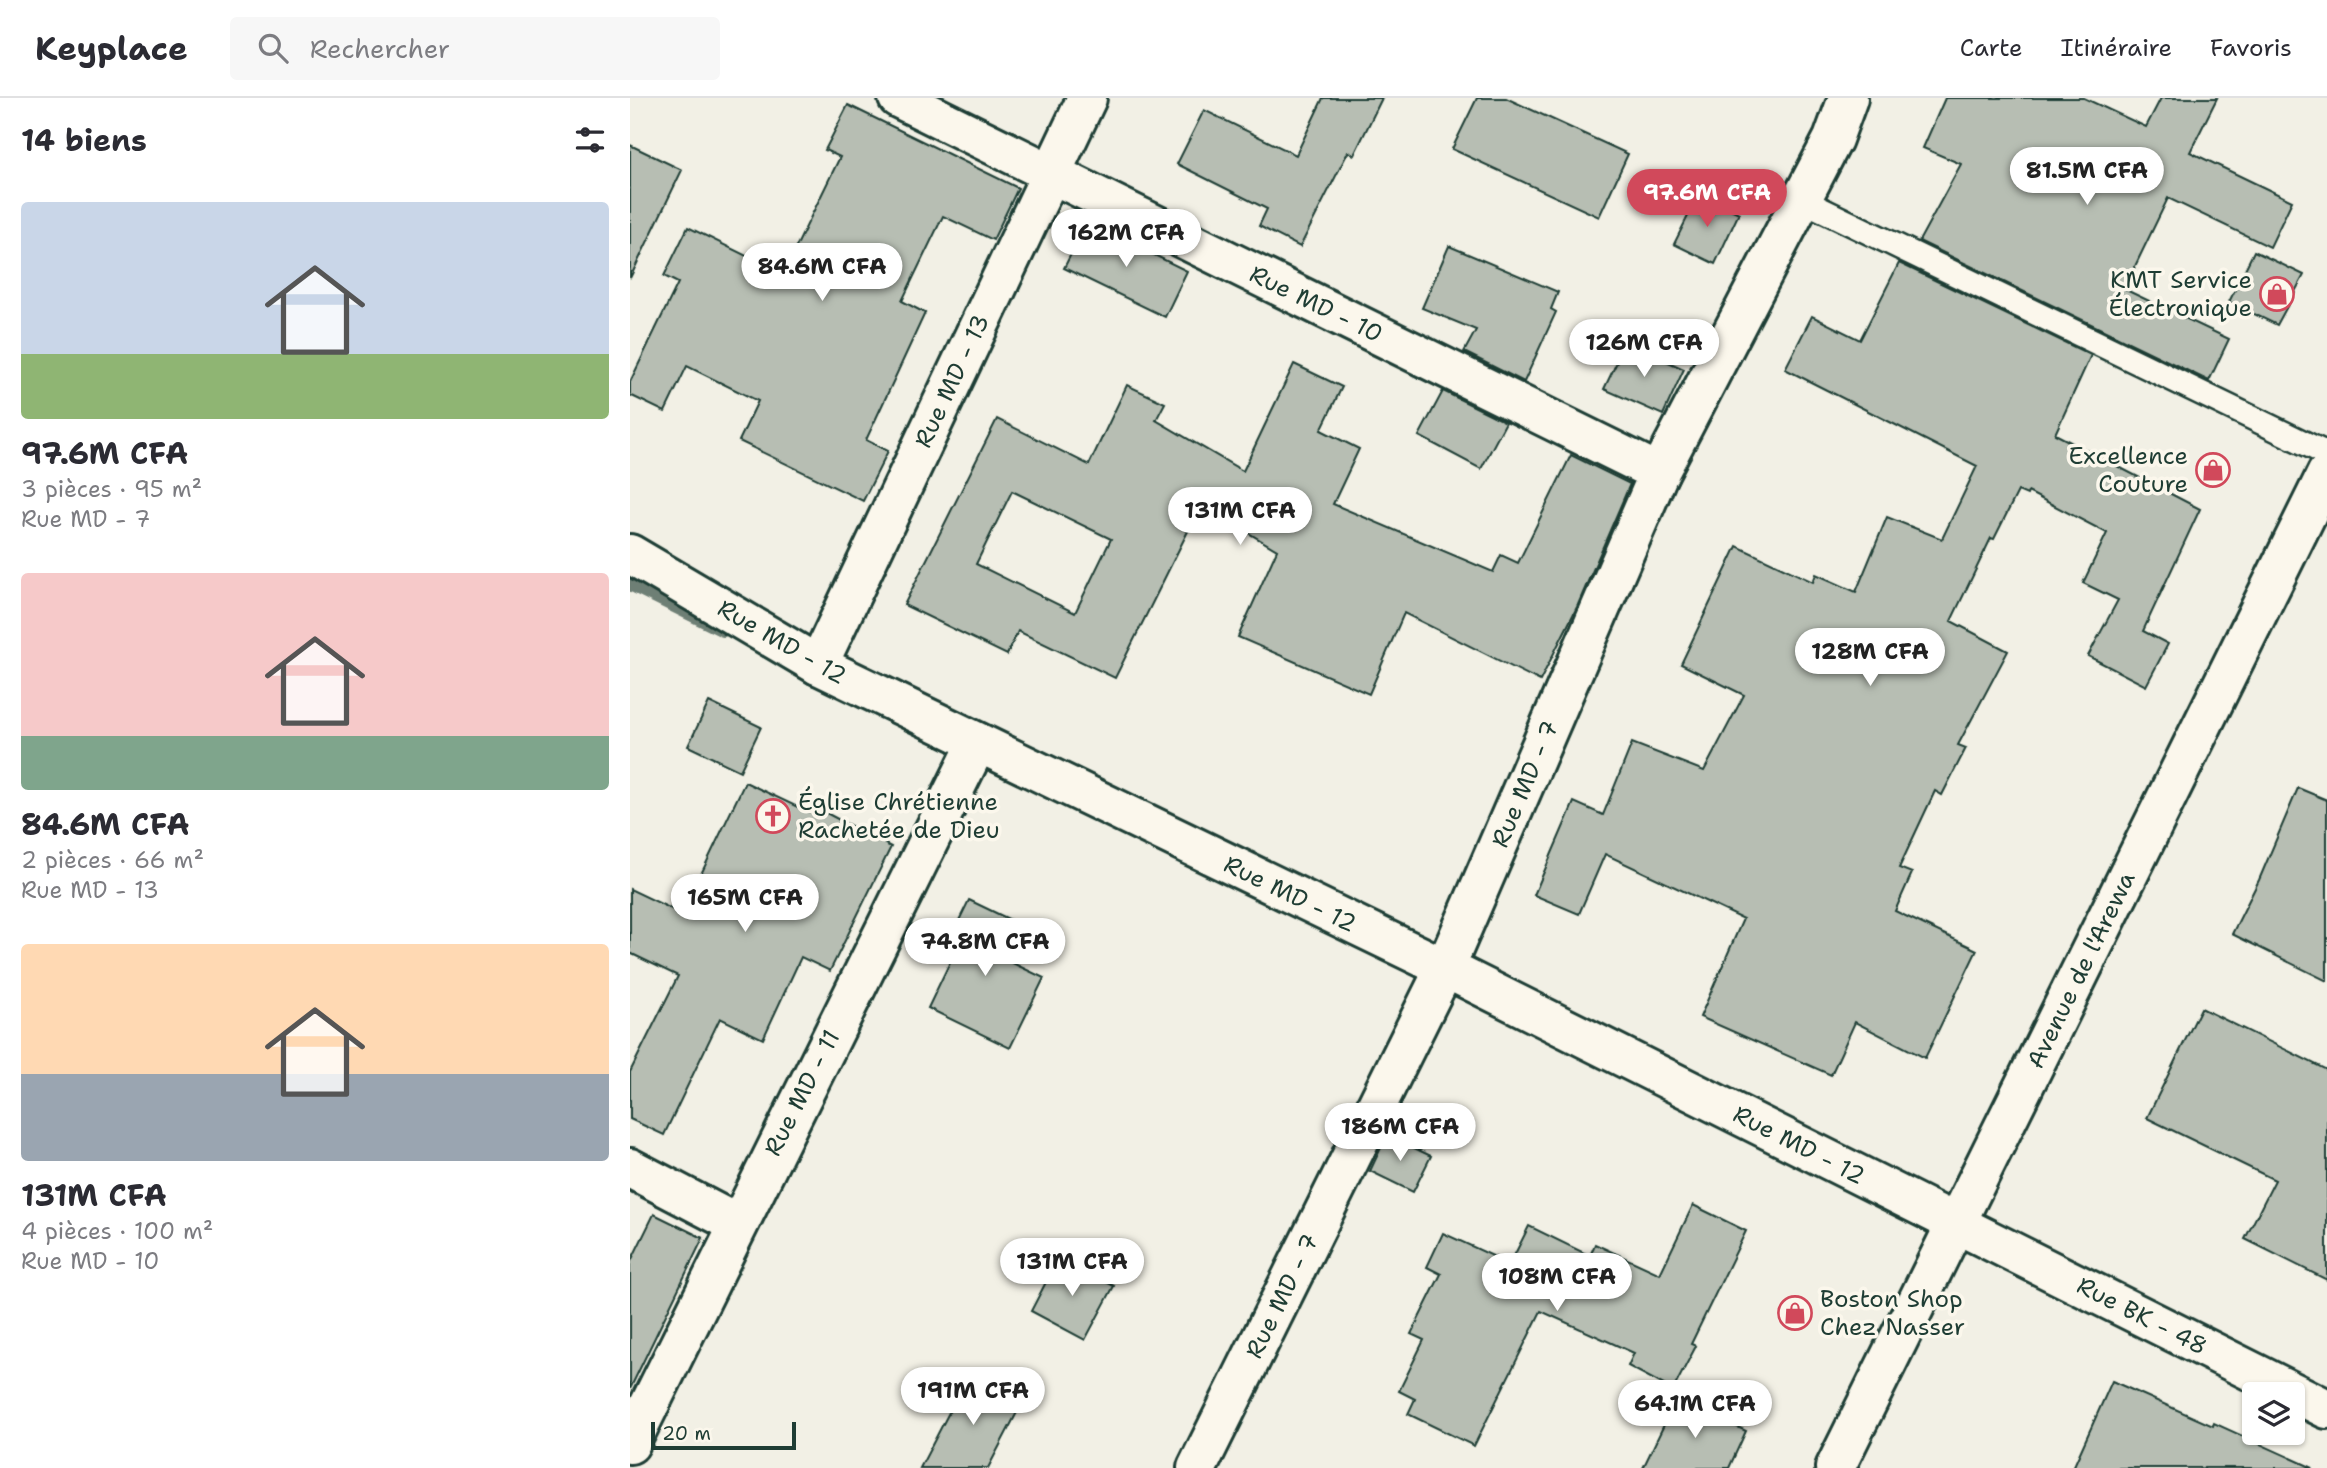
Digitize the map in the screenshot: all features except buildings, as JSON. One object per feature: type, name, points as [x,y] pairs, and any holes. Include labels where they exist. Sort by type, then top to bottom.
[{"type":"street","name":"Rue MD - 10","points":[[898,98],[1659,473]]},
{"type":"street","name":"Rue MD - 13","points":[[818,665],[1087,98]]},
{"type":"street","name":"Rue MD - 7","points":[[1197,1468],[1445,968],[1659,473],[1833,139],[1848,98]]},
{"type":"street","name":"Avenue de l'Arewa","points":[[1835,1468],[2327,473]]},
{"type":"street","name":"Rue MD - 12","points":[[630,554],[818,665],[1445,968],[1956,1223]]},
{"type":"street","name":"Rue MD - 11","points":[[630,1444],[977,744]]},
{"type":"street","points":[[630,1168],[737,1224]]},
{"type":"street","name":"Rue BK - 48","points":[[1956,1223],[2327,1409]]},
{"type":"lane","points":[[1802,200],[2327,454]]},
{"type":"waterway","points":[[630,584],[723,630]]},
{"type":"place","name":"KMT Service Électronique","points":[[2277,294]]},
{"type":"place","name":"Excellence Couture","points":[[2213,470]]},
{"type":"place","name":"Église Chrétienne Rachetée de Dieu","points":[[773,816]]},
{"type":"place","name":"Boston Shop Chez Nasser","points":[[1795,1313]]}]
